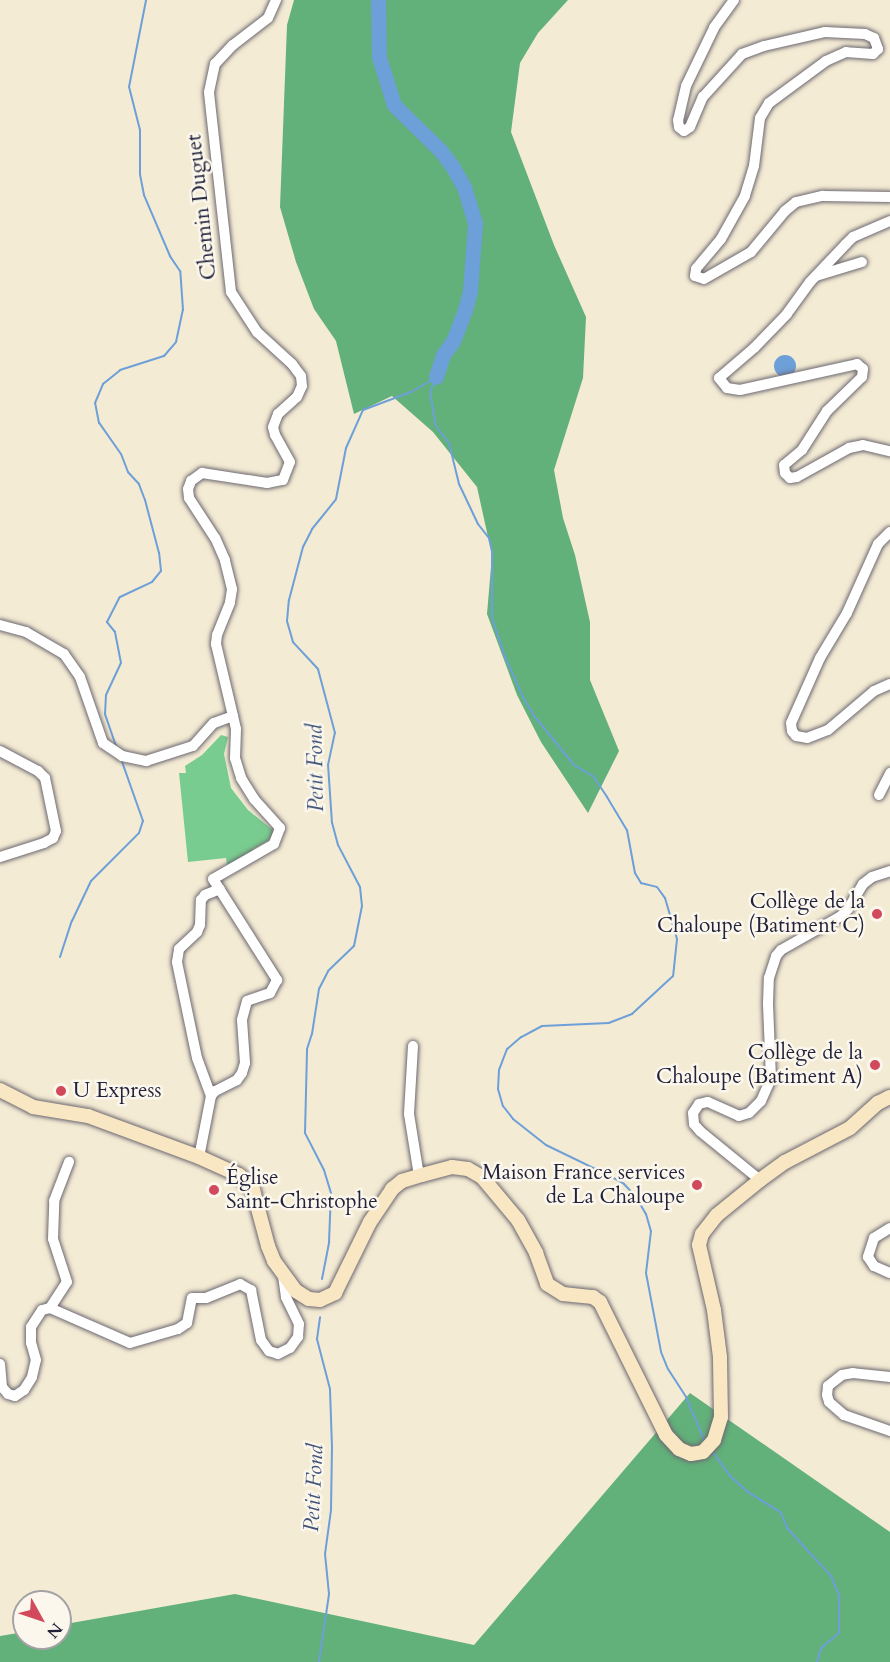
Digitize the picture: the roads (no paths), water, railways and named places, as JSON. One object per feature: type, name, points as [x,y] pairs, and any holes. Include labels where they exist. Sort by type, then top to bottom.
[{"type":"main road","points":[[0,1090],[33,1107],[88,1116],[199,1157],[247,1181],[256,1199],[268,1246],[283,1275],[296,1291],[309,1299],[320,1300],[335,1293],[384,1197],[402,1182],[459,1167],[482,1178],[522,1226],[536,1253],[547,1284],[563,1294],[593,1297],[600,1302],[666,1435],[679,1449],[691,1454],[703,1452],[714,1440],[721,1418],[720,1357],[714,1310],[699,1245],[709,1224],[760,1179],[785,1162],[850,1128],[878,1103],[890,1097]]},
{"type":"street","name":"Chemin Duguet","points":[[233,716],[216,644],[232,589],[225,560],[215,538],[189,498],[188,489],[191,481],[202,473],[267,483],[283,480],[290,462],[273,427],[278,414],[297,397],[302,386],[301,375],[257,332],[231,292],[209,92],[215,64],[233,45],[268,18],[276,0]]},
{"type":"street","points":[[734,0],[714,28],[686,86],[678,120],[678,127],[684,131],[690,127],[703,97],[742,54],[774,43],[825,32],[865,33],[874,38],[878,49],[873,54],[855,51],[836,55],[782,92],[770,104],[760,118],[754,166],[742,202],[721,239],[696,269],[695,276],[704,279],[751,252],[785,211],[796,202],[823,196],[890,197]]},
{"type":"street","points":[[890,221],[853,237],[816,277],[787,314],[754,348],[722,373],[719,381],[726,387],[740,390],[857,364],[863,369],[862,377],[827,411],[802,450],[784,465],[784,473],[790,478],[797,477],[849,448],[863,445],[890,451]]},
{"type":"street","points":[[816,277],[862,262]]},
{"type":"street","points":[[890,532],[878,544],[851,606],[820,658],[791,723],[792,730],[796,736],[807,738],[828,730],[874,691],[890,684]]},
{"type":"street","points":[[0,625],[26,632],[64,654],[80,676],[103,743],[122,756],[146,761],[193,746],[214,723],[233,716],[236,729],[236,758],[241,778],[254,800],[279,828],[279,835],[274,844],[213,879],[277,980],[270,993],[247,1001],[242,1020],[244,1063],[242,1073],[237,1080],[215,1091],[211,1096],[199,1157]]},
{"type":"street","points":[[0,751],[38,771],[45,778],[56,831],[52,838],[44,843],[0,856]]},
{"type":"street","points":[[879,795],[890,773]]},
{"type":"street","points":[[760,1179],[700,1131],[694,1124],[693,1113],[699,1104],[708,1102],[739,1116],[749,1113],[761,1101],[771,1079],[769,978],[776,956],[787,946],[841,916],[848,909],[863,884],[872,877],[890,871]]},
{"type":"street","points":[[211,1096],[197,1058],[177,962],[179,949],[197,932],[200,925],[201,900],[220,889]]},
{"type":"street","points":[[413,1046],[409,1114],[418,1176]]},
{"type":"street","points":[[50,1308],[67,1282],[53,1239],[53,1230],[54,1202],[69,1162]]},
{"type":"street","points":[[890,1228],[874,1238],[868,1257],[874,1266],[890,1273]]},
{"type":"street","points":[[0,1365],[2,1387],[8,1394],[15,1396],[24,1390],[32,1377],[36,1360],[31,1343],[31,1327],[42,1310],[50,1308],[130,1343],[178,1329],[187,1323],[192,1298],[206,1298],[240,1284],[251,1290],[261,1340],[269,1351],[278,1354],[290,1348],[298,1337],[298,1324],[286,1297],[283,1275]]},
{"type":"street","points":[[890,1377],[853,1372],[842,1375],[828,1386],[827,1395],[829,1402],[844,1415],[890,1431]]},
{"type":"water","points":[[785,355],[795,362],[796,366],[789,376],[785,377],[775,370],[774,366],[781,356]]},
{"type":"waterway","points":[[116,746],[105,714],[106,695],[121,663],[115,632],[107,622],[120,597],[152,582],[161,571],[159,553],[139,484],[128,472],[121,454],[99,423],[95,403],[103,384],[120,370],[164,356],[176,342],[183,310],[180,271],[170,256],[144,195],[140,174],[140,130],[129,87],[146,0]]},
{"type":"waterway","points":[[378,0],[379,57],[394,105],[440,150],[452,166],[464,187],[475,224],[470,291],[453,341],[443,355],[436,377]]},
{"type":"waterway","points":[[436,377],[430,392],[436,426],[449,443],[459,484],[478,524],[489,538],[492,551],[492,618],[505,657],[535,717],[574,765],[593,776],[607,797],[627,830],[635,873],[641,883],[657,887],[665,898],[677,939],[673,976],[632,1014],[609,1023],[542,1026],[521,1037],[507,1049],[499,1070],[498,1089],[503,1106],[513,1119],[546,1145],[624,1184],[636,1197],[646,1214],[651,1231],[646,1273],[661,1352],[668,1369],[686,1397],[705,1442]]},
{"type":"waterway","name":"Petit Fond","points":[[322,1279],[329,1242],[331,1193],[324,1170],[305,1133],[307,1049],[312,1034],[319,989],[328,971],[354,946],[362,906],[360,887],[338,845],[332,823],[328,765],[335,733],[318,669],[293,642],[287,621],[289,600],[303,547],[312,529],[336,499],[346,448],[363,410],[411,392],[435,378]]},
{"type":"waterway","points":[[60,957],[72,921],[91,881],[139,833],[143,821],[121,759]]},
{"type":"waterway","name":"Petit Fond","points":[[319,1662],[329,1594],[325,1554],[331,1510],[332,1447],[330,1389],[317,1339],[320,1317]]},
{"type":"waterway","points":[[712,1451],[730,1476],[748,1492],[781,1513],[787,1528],[831,1576],[839,1595],[839,1633],[821,1648],[817,1662]]},
{"type":"place","name":"Collège de la Chaloupe (Batiment C)","points":[[877,914]]},
{"type":"place","name":"Collège de la Chaloupe (Batiment A)","points":[[875,1065]]},
{"type":"place","name":"U Express","points":[[61,1091]]},
{"type":"place","name":"Maison France services de La Chaloupe","points":[[697,1185]]},
{"type":"place","name":"Église Saint-Christophe","points":[[214,1190]]}]
